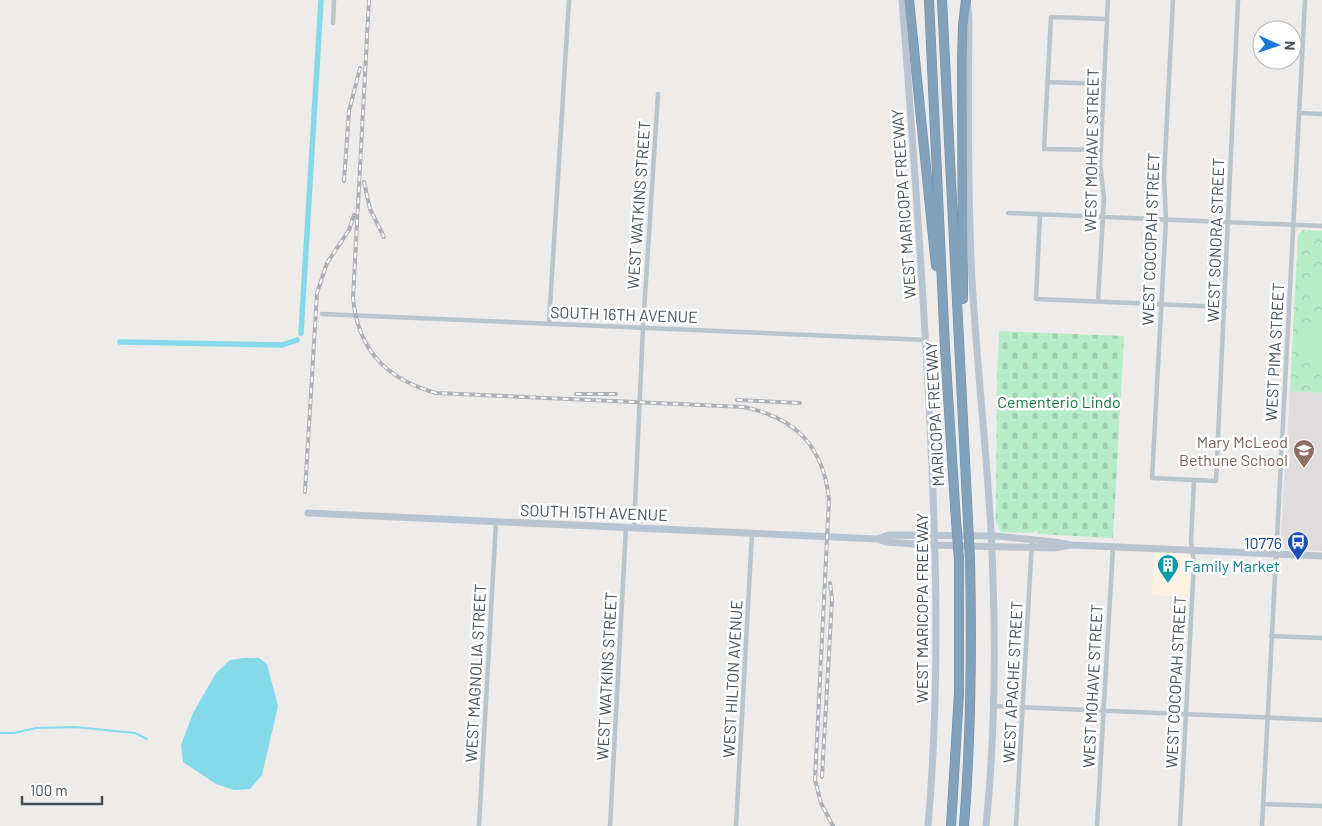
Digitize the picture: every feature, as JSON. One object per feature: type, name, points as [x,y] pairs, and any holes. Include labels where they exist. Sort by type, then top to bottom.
[{"type":"highway","points":[[909,0],[936,272],[943,300]]},
{"type":"highway","name":"MARICOPA FREEWAY","points":[[929,0],[943,300],[958,559],[959,693],[951,826]]},
{"type":"highway","name":"MARICOPA FREEWAY","points":[[942,0],[970,560],[972,658],[964,826]]},
{"type":"highway","points":[[958,316],[963,302],[962,62],[966,0]]},
{"type":"main road","name":"WEST MARICOPA FREEWAY","points":[[902,0],[926,340],[935,535],[936,697],[928,826]]},
{"type":"main road","points":[[966,0],[969,21],[968,132],[971,261],[991,536],[994,706],[986,826]]},
{"type":"main road","name":"SOUTH 15TH AVENUE","points":[[308,513],[878,539],[886,542],[935,545],[991,547],[1054,542],[1071,546],[1322,556]]},
{"type":"main road","name":"SOUTH 15TH AVENUE","points":[[878,539],[888,535],[991,536],[1032,544]]},
{"type":"street","points":[[333,23],[334,0]]},
{"type":"street","points":[[549,323],[569,0]]},
{"type":"street","name":"WEST MOHAVE STREET","points":[[1098,301],[1104,199],[1100,172],[1108,0]]},
{"type":"street","name":"WEST COCOPAH STREET","points":[[1173,0],[1164,176],[1166,219],[1152,478],[1194,480],[1191,551],[1194,563],[1180,826]]},
{"type":"street","name":"WEST SONORA STREET","points":[[1194,480],[1216,482],[1238,0]]},
{"type":"street","name":"WEST PIMA STREET","points":[[1262,826],[1305,0]]},
{"type":"street","points":[[1101,150],[1044,149],[1047,82],[1051,17],[1107,20]]},
{"type":"street","points":[[1047,82],[1104,84]]},
{"type":"street","name":"WEST WATKINS STREET","points":[[610,826],[658,94]]},
{"type":"street","points":[[1299,113],[1322,114]]},
{"type":"street","points":[[1008,213],[1322,226]]},
{"type":"street","points":[[1040,214],[1036,299],[1225,307]]},
{"type":"street","name":"SOUTH 16TH AVENUE","points":[[322,314],[926,340]]},
{"type":"street","name":"WEST MAGNOLIA STREET","points":[[479,826],[496,522]]},
{"type":"street","name":"WEST HILTON AVENUE","points":[[736,826],[752,533]]},
{"type":"street","name":"WEST APACHE STREET","points":[[1016,826],[1032,544]]},
{"type":"street","name":"WEST MOHAVE STREET","points":[[1097,826],[1113,548]]},
{"type":"street","points":[[1271,636],[1322,638]]},
{"type":"street","points":[[994,706],[1322,720]]},
{"type":"street","points":[[1263,804],[1322,806]]},
{"type":"shaded area","name":"Mary McLeod Bethune School","points":[[1290,391],[1322,393],[1322,551],[1286,550],[1280,546]]},
{"type":"shaded area","points":[[1154,551],[1190,553],[1193,559],[1190,597],[1152,595]]},
{"type":"green space","points":[[1303,230],[1322,231],[1322,393],[1290,391],[1298,234]]},
{"type":"green space","points":[[1312,274],[1322,275],[1322,300],[1310,300]]},
{"type":"green space","points":[[1303,322],[1322,323],[1322,377],[1311,367],[1301,349],[1297,327]]},
{"type":"green space","name":"Cementerio Lindo","points":[[999,331],[1124,336],[1113,538],[1038,534],[1037,531],[1034,531],[1034,533],[1001,532],[996,522]]},
{"type":"water","points":[[259,658],[267,664],[278,706],[262,775],[250,789],[234,790],[216,784],[183,762],[181,745],[193,713],[216,673],[230,660]]},
{"type":"waterway","points":[[301,333],[321,0]]},
{"type":"waterway","points":[[120,342],[282,345],[297,340]]},
{"type":"waterway","points":[[0,733],[14,733],[36,728],[75,727],[135,733],[147,739]]},
{"type":"railway","points":[[369,0],[353,298],[361,333],[368,347],[378,360],[403,380],[436,393],[744,407],[778,419],[804,437],[820,464],[826,480],[829,499],[815,780],[821,803],[833,826]]},
{"type":"railway","points":[[344,181],[349,111],[360,68]]},
{"type":"railway","points":[[364,182],[370,209],[384,237]]},
{"type":"railway","points":[[305,492],[317,293],[327,263],[349,230],[354,215]]},
{"type":"railway","points":[[576,394],[616,394]]},
{"type":"railway","points":[[737,400],[800,403]]},
{"type":"railway","points":[[822,777],[832,599],[830,583]]},
{"type":"place","name":"Mary McLeod Bethune School","points":[[1304,469]]},
{"type":"place","name":"10776","points":[[1298,561]]},
{"type":"place","name":"Family Market","points":[[1168,584]]}]
